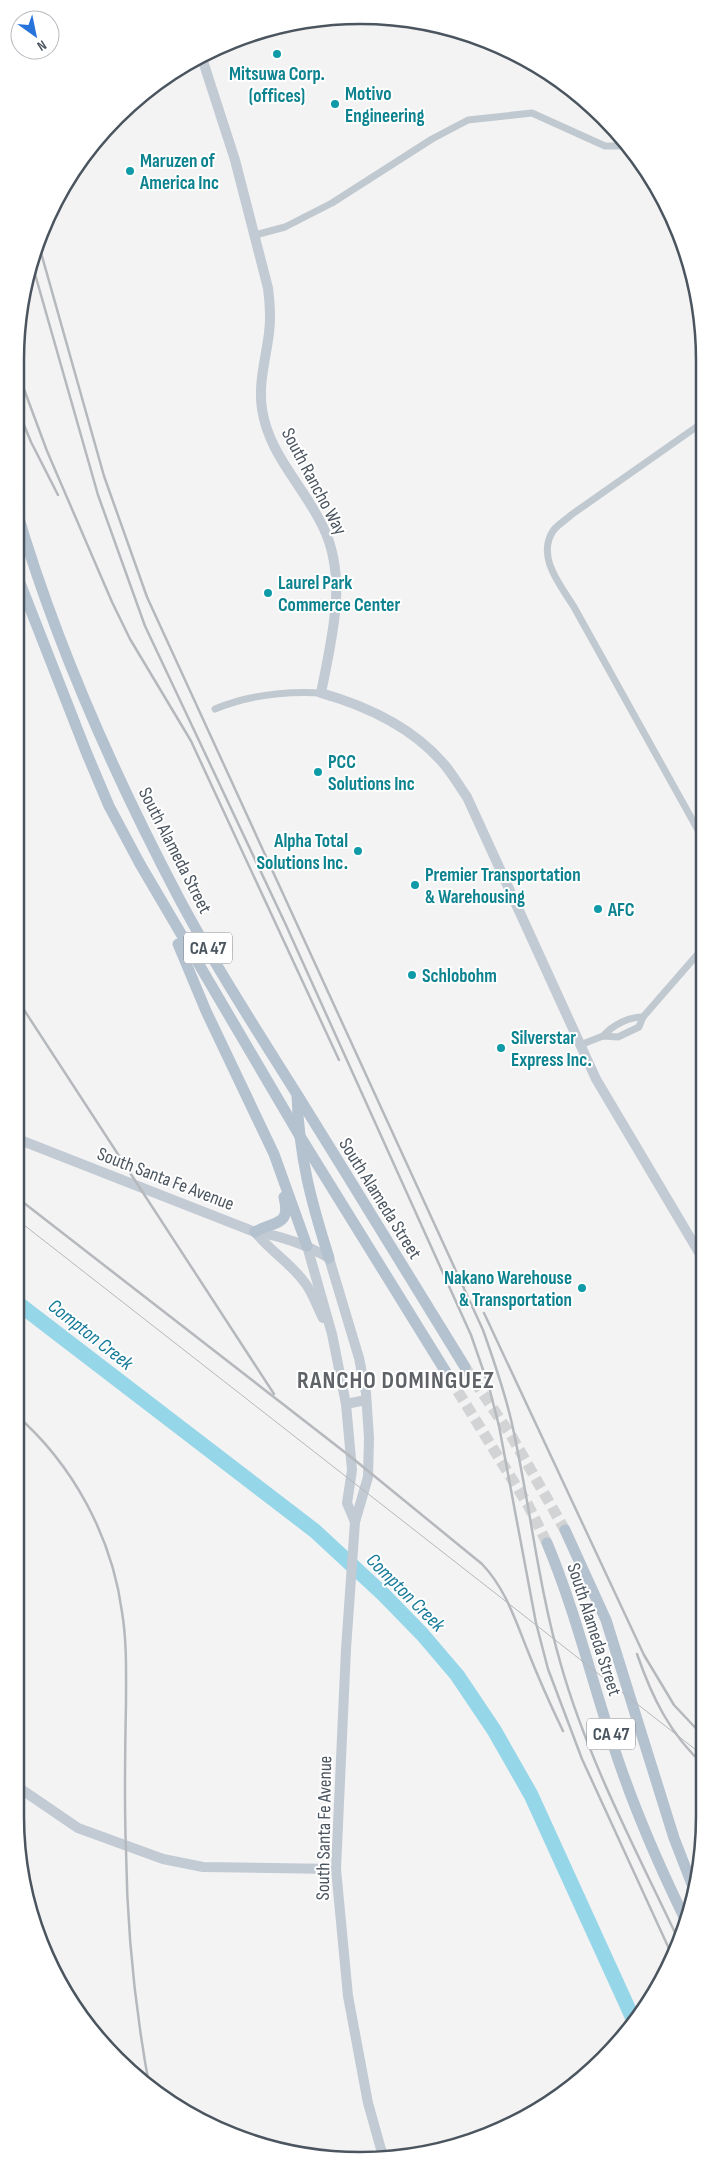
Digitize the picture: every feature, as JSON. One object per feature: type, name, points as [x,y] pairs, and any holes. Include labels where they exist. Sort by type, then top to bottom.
[{"type":"main road","name":"South Alameda Street","points":[[24,538],[67,660],[120,779],[182,903],[230,988],[465,1367]]},
{"type":"main road","name":"South Alameda Street","points":[[24,594],[54,676],[110,806],[165,910],[298,1133],[449,1377]]},
{"type":"main road","points":[[165,910],[206,1010],[274,1154],[307,1246]]},
{"type":"main road","points":[[297,1095],[298,1133],[307,1187],[329,1258]]},
{"type":"main road","points":[[255,1232],[267,1225],[280,1222],[286,1211],[274,1154]]},
{"type":"main road","name":"South Alameda Street","points":[[565,1530],[606,1620],[674,1838],[690,1880]]},
{"type":"main road","name":"South Alameda Street","points":[[547,1542],[575,1618],[621,1769],[648,1842],[682,1912]]},
{"type":"street","name":"South Rancho Way","points":[[203,62],[235,160],[255,235],[270,309],[262,385],[262,408],[279,458],[324,529],[332,550],[335,570],[333,624],[321,694]]},
{"type":"street","points":[[255,235],[284,227],[332,203],[432,139],[468,120],[532,113],[605,146],[620,146]]},
{"type":"street","points":[[696,427],[571,515],[553,531],[548,546],[551,570],[574,607],[696,826]]},
{"type":"street","points":[[215,709],[247,698],[282,692],[321,694],[380,714],[415,737],[444,763],[467,798],[596,1079],[696,1248]]},
{"type":"street","points":[[580,1044],[604,1036],[618,1037],[639,1027],[643,1017],[696,956]]},
{"type":"street","points":[[604,1036],[610,1028],[618,1024],[635,1017],[643,1017]]},
{"type":"street","name":"South Santa Fe Avenue","points":[[24,1142],[255,1232],[278,1235],[307,1246],[329,1258],[359,1358],[366,1400],[369,1438],[368,1476],[355,1522],[348,1619],[336,1869],[348,1996],[372,2118],[382,2152]]},
{"type":"street","points":[[255,1232],[268,1248],[284,1260],[305,1282],[332,1334]]},
{"type":"street","name":"South Santa Fe Avenue","points":[[307,1246],[332,1334],[346,1404],[352,1470],[347,1503],[355,1522]]},
{"type":"street","points":[[346,1404],[366,1400]]},
{"type":"street","points":[[24,1791],[78,1828],[163,1859],[203,1867],[336,1869]]},
{"type":"waterway","name":"Compton Creek","points":[[24,1308],[315,1531],[383,1594],[422,1634],[457,1675],[494,1730],[531,1795],[631,2015]]},
{"type":"tunnel","points":[[465,1367],[512,1437],[565,1530]]},
{"type":"tunnel","points":[[449,1377],[528,1505],[547,1543]]},
{"type":"tram line","points":[[24,1225],[696,1750]]},
{"type":"railway","points":[[41,254],[104,476],[147,597],[483,1330],[509,1412],[546,1605],[572,1700],[614,1804],[675,1933]]},
{"type":"railway","points":[[35,274],[98,495],[145,626],[285,923],[471,1335],[489,1387],[499,1426],[536,1623],[548,1669],[582,1759],[669,1949]]},
{"type":"railway","points":[[24,389],[47,451],[112,602],[130,639],[191,741],[339,1060]]},
{"type":"railway","points":[[24,425],[58,495]]},
{"type":"railway","points":[[24,1010],[274,1394]]},
{"type":"railway","points":[[24,1203],[351,1457],[482,1564],[497,1583],[509,1604],[563,1731]]},
{"type":"railway","points":[[484,1313],[644,1655],[674,1705],[696,1728]]},
{"type":"railway","points":[[24,1423],[55,1455],[72,1479],[99,1530],[117,1584],[124,1623],[126,1658],[125,1813],[128,1910],[136,2000],[148,2077]]},
{"type":"railway","points":[[637,1654],[656,1700],[672,1728],[696,1757]]},
{"type":"place","name":"Mitsuwa Corp. (offices)","points":[[277,54]]},
{"type":"place","name":"Motivo Engineering","points":[[335,104]]},
{"type":"place","name":"Maruzen of America Inc","points":[[130,171]]},
{"type":"place","name":"Laurel Park Commerce Center","points":[[268,593]]},
{"type":"place","name":"PCC Solutions Inc","points":[[318,772]]},
{"type":"place","name":"Alpha Total Solutions Inc.","points":[[358,851]]},
{"type":"place","name":"Premier Transportation & Warehousing","points":[[415,885]]},
{"type":"place","name":"AFC","points":[[598,909]]},
{"type":"place","name":"Schlobohm","points":[[412,975]]},
{"type":"place","name":"Silverstar Express Inc.","points":[[501,1048]]},
{"type":"place","name":"Nakano Warehouse & Transportation","points":[[582,1288]]},
{"type":"district","name":"RANCHO DOMINGUEZ","points":[[396,1380]]}]
